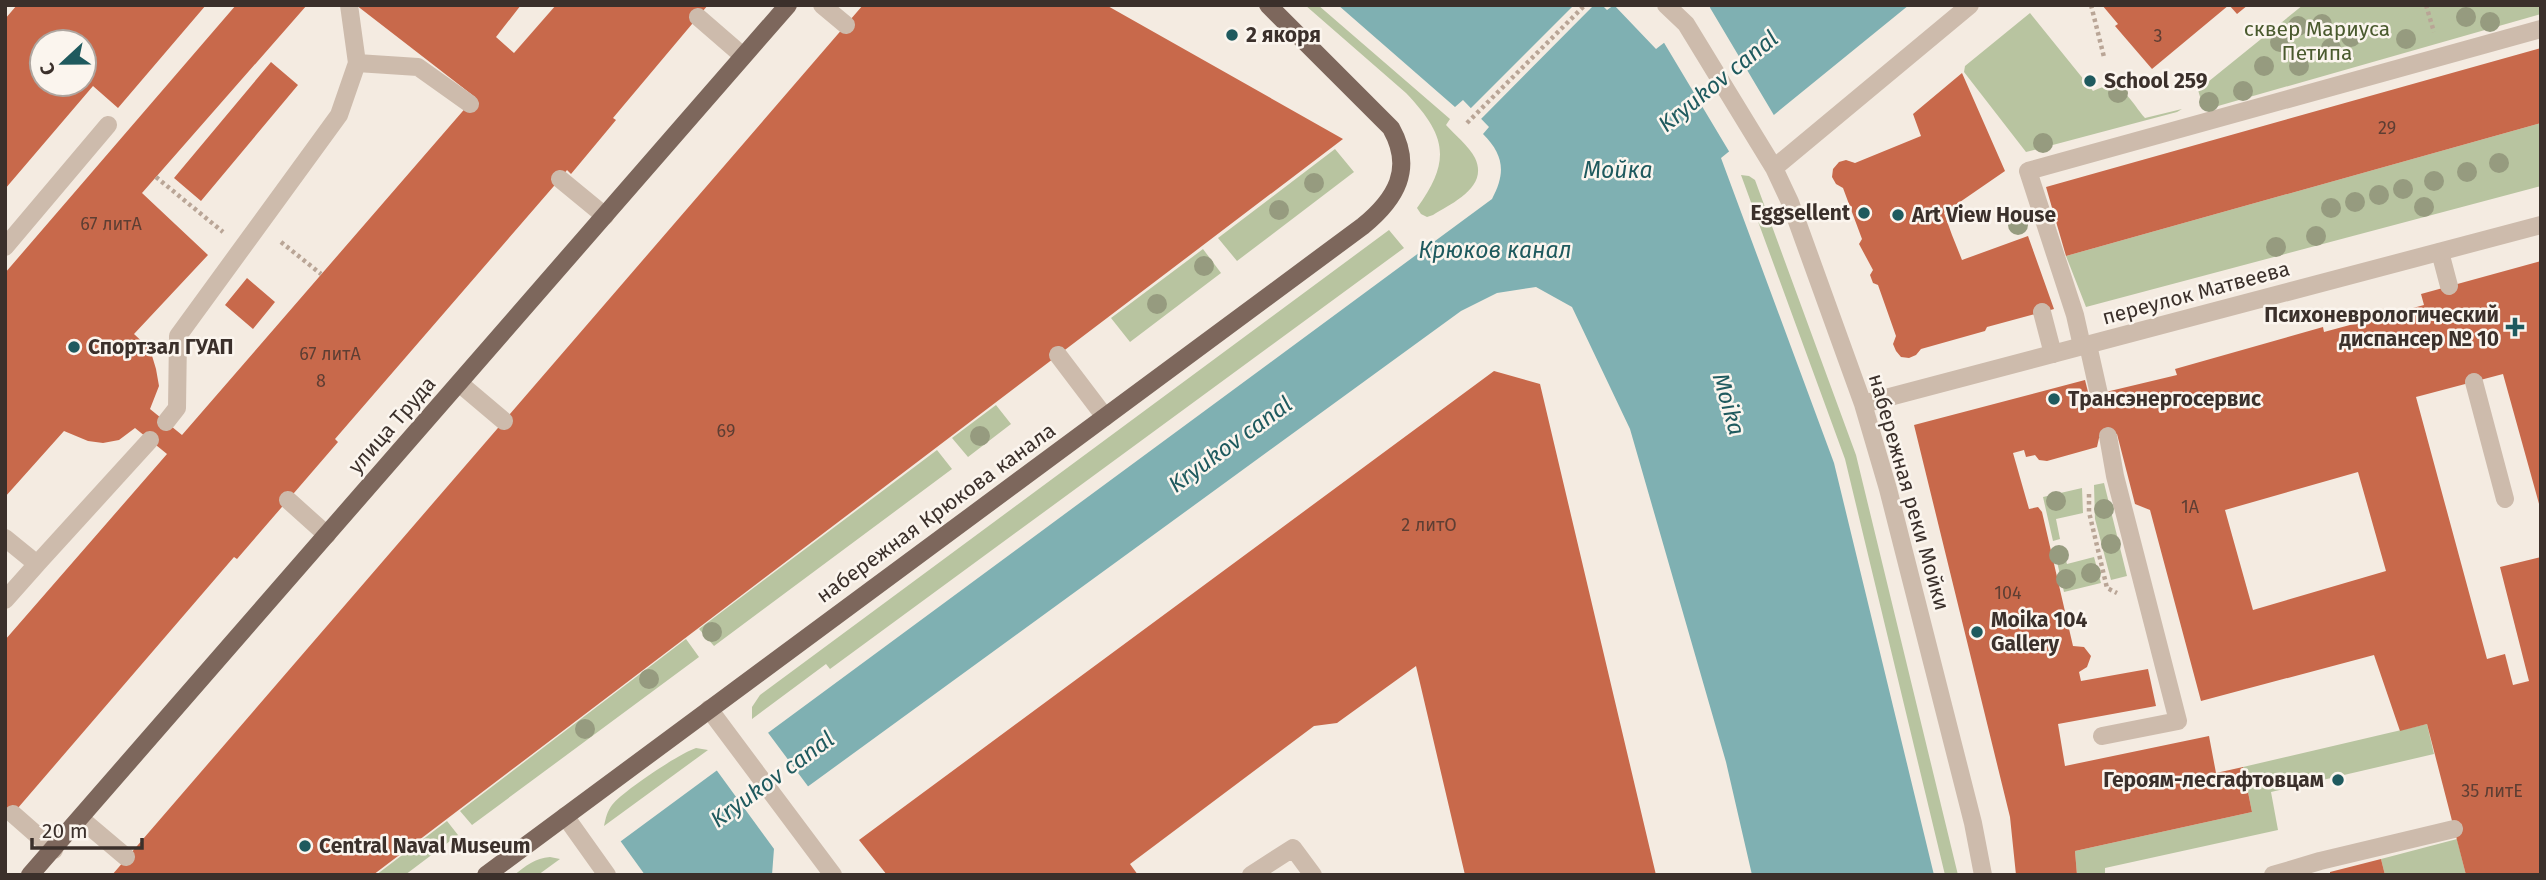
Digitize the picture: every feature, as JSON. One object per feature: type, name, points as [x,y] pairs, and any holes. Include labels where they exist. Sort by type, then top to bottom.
[{"type":"main road","name":"улица Труда","points":[[30,875],[788,5]]},
{"type":"main road","name":"набережная Крюкова канала","points":[[485,875],[1363,226],[1386,206],[1394,195],[1400,176],[1399,146],[1385,120],[1268,6]]},
{"type":"street","points":[[166,422],[177,408],[178,336],[339,116],[357,63],[349,5]]},
{"type":"street","points":[[822,5],[846,25]]},
{"type":"street","name":"набережная реки Мойки","points":[[1667,5],[1686,24],[1773,168],[1790,202],[1863,404],[1891,502],[1966,796],[1983,875]]},
{"type":"street","points":[[1773,168],[1970,5]]},
{"type":"street","points":[[698,17],[743,56]]},
{"type":"street","points":[[2099,394],[2028,171],[2541,29]]},
{"type":"street","points":[[357,63],[418,67],[470,104]]},
{"type":"street","points":[[5,247],[108,125]]},
{"type":"street","points":[[560,179],[605,216]]},
{"type":"street","name":"переулок Матвеева","points":[[1863,404],[2541,225]]},
{"type":"street","points":[[2440,252],[2449,286]]},
{"type":"street","points":[[2042,312],[2053,354]]},
{"type":"street","points":[[1058,355],[1105,416]]},
{"type":"street","points":[[2474,382],[2505,499]]},
{"type":"street","points":[[459,383],[504,421]]},
{"type":"street","points":[[2102,736],[2178,721],[2123,512],[2109,436]]},
{"type":"street","points":[[5,600],[150,440]]},
{"type":"street","points":[[288,500],[327,535]]},
{"type":"street","points":[[5,538],[37,564]]},
{"type":"street","points":[[709,709],[833,875]]},
{"type":"street","points":[[13,814],[54,850]]},
{"type":"street","points":[[565,816],[607,875]]},
{"type":"street","points":[[81,819],[127,858]]},
{"type":"street","points":[[2273,875],[2454,829]]},
{"type":"street","points":[[1251,875],[1293,848],[1313,875]]},
{"type":"path","points":[[1467,123],[1584,5]]},
{"type":"path","points":[[2091,5],[2104,57]]},
{"type":"path","points":[[156,177],[242,247]]},
{"type":"path","points":[[258,225],[321,274]]},
{"type":"green space","points":[[1305,5],[1318,5],[1450,119],[1446,125],[1469,149],[1478,168],[1473,186],[1466,193],[1433,215],[1427,217],[1421,214],[1417,208],[1436,176],[1439,162],[1440,148],[1430,122],[1406,93]]},
{"type":"green space","name":"сквер Мариуса Петипа","points":[[2303,5],[2541,5],[2541,14],[2204,110],[2198,90]]},
{"type":"green space","points":[[2030,13],[2093,91],[2111,86],[2117,88],[2145,118],[2182,109],[2026,152],[1964,72],[1965,66]]},
{"type":"green space","points":[[2541,123],[2541,186],[2086,307],[2066,256]]},
{"type":"green space","points":[[1335,149],[1354,172],[1237,261],[1218,238]]},
{"type":"green space","points":[[1741,175],[1755,180],[1856,455],[1958,875],[1945,875],[1845,459]]},
{"type":"green space","points":[[1389,230],[1404,248],[830,669],[826,664],[752,719],[752,707],[760,695]]},
{"type":"green space","points":[[1203,249],[1221,273],[1130,342],[1111,318]]},
{"type":"green space","points":[[996,405],[1011,424],[968,457],[952,438]]},
{"type":"green space","points":[[937,450],[952,469],[714,646],[699,629]]},
{"type":"green space","points":[[2104,483],[2127,576],[2111,580],[2095,519],[2094,485]]},
{"type":"green space","points":[[2082,488],[2083,513],[2056,519],[2060,539],[2053,541],[2043,497]]},
{"type":"green space","points":[[2063,551],[2067,564],[2094,557],[2101,583],[2064,592],[2055,553]]},
{"type":"green space","points":[[686,639],[699,657],[472,825],[460,811]]},
{"type":"green space","points":[[2427,724],[2434,754],[2271,792],[2278,830],[2105,868],[2105,875],[2077,875],[2075,851],[2252,812],[2243,767]]},
{"type":"green space","points":[[696,748],[708,750],[604,826],[609,810],[618,799],[665,765]]},
{"type":"green space","points":[[447,821],[458,835],[405,875],[376,875]]},
{"type":"green space","points":[[2457,839],[2466,875],[2385,875],[2381,859]]},
{"type":"green space","points":[[550,857],[560,859],[538,875],[514,875],[535,861]]},
{"type":"water","name":"Мойка","points":[[1338,5],[1602,5],[1607,10],[1614,5],[1656,49],[1713,5],[1909,5],[1721,158],[1834,463],[1934,875],[1752,875],[1726,762],[1630,429],[1572,307],[1536,287],[1497,293],[1461,311],[777,809],[772,875],[575,875],[1492,199],[1499,181],[1501,165],[1495,149],[1483,134],[1489,127],[1463,100],[1455,107]]},
{"type":"pier","points":[[1574,5],[1594,5],[1480,120],[1487,127],[1480,135],[1485,127],[1462,104],[1455,110],[1462,102],[1470,109]]},
{"type":"pier","points":[[1709,6],[1775,117],[1730,153],[1663,41]]},
{"type":"pier","points":[[766,730],[810,789],[780,811],[777,853],[715,768]]},
{"type":"pier","points":[[619,839],[645,875],[572,875],[573,872]]},
{"type":"building","points":[[17,5],[206,5],[118,108],[98,90],[98,28],[28,28],[28,98],[83,98],[5,189],[5,19]]},
{"type":"building","points":[[236,5],[307,5],[142,193],[208,255],[134,334],[150,349],[156,369],[159,386],[150,409],[182,435],[475,97],[356,5],[521,5],[496,37],[514,53],[556,5],[708,5],[613,118],[616,120],[571,174],[567,170],[335,439],[338,442],[237,559],[234,557],[5,823],[5,640],[167,454],[135,428],[119,440],[103,443],[88,441],[64,431],[5,497],[5,273]]},
{"type":"building","points":[[863,5],[1106,5],[1343,139],[373,875],[112,875]]},
{"type":"building","points":[[2102,5],[2229,5],[2152,69],[2115,26],[2118,24]]},
{"type":"building","points":[[2229,5],[2248,5],[2237,14]]},
{"type":"building","points":[[2541,48],[2541,123],[2066,256],[2046,187]]},
{"type":"building","points":[[271,62],[298,85],[201,201],[174,178]]},
{"type":"building","name":"Art View House","points":[[1962,73],[2005,171],[1944,213],[1952,235],[1962,260],[2028,236],[2054,309],[1921,349],[1909,358],[1901,357],[1893,344],[1896,336],[1878,285],[1873,283],[1870,275],[1873,270],[1859,244],[1862,239],[1843,188],[1836,184],[1832,177],[1833,169],[1839,162],[1846,160],[1855,163],[1921,136],[1913,114]]},
{"type":"building","points":[[2541,261],[2541,511],[2503,374],[2416,397],[2487,659],[2505,654],[2513,685],[2529,681],[2500,567],[2541,557],[2541,875],[2466,875],[2427,724],[2400,731],[2374,655],[2201,701],[2150,510],[2135,504],[2117,434],[2099,438],[2097,447],[2047,461],[2039,460],[2035,455],[2026,457],[2024,450],[2013,453],[2029,509],[2038,507],[2042,512],[2073,646],[2084,647],[2091,656],[2087,667],[2079,672],[2081,681],[2148,669],[2156,706],[2058,724],[2065,766],[2209,736],[2216,773],[2243,767],[2252,812],[2075,851],[2077,875],[2016,875],[2010,817],[1914,425],[2085,380],[2089,396],[2177,375],[2175,369],[2323,327],[2324,332],[2424,305],[2421,294]],"holes":[[[2358,472],[2386,571],[2253,610],[2225,510]]]},
{"type":"building","points":[[247,278],[275,302],[253,329],[225,305]]},
{"type":"building","points":[[1494,371],[1540,384],[1656,875],[1465,875],[1416,666],[1337,723],[1314,726],[1130,864],[1138,875],[887,875],[859,840]]},
{"type":"building","points":[[2381,859],[2385,875],[2330,875],[2330,872]]},
{"type":"place","name":"2 якоря","points":[[1232,35]]},
{"type":"place","name":"School 259","points":[[2090,81]]},
{"type":"place","name":"Eggsellent","points":[[1864,213]]},
{"type":"place","name":"Art View House","points":[[1898,215]]},
{"type":"place","name":"Психоневрологический диспансер № 10","points":[[2515,327]]},
{"type":"place","name":"Спортзал ГУАП","points":[[74,347]]},
{"type":"place","name":"Трансэнергосервис","points":[[2054,399]]},
{"type":"place","name":"Moika 104 Gallery","points":[[1977,632]]},
{"type":"place","name":"Героям-лесгафтовцам","points":[[2338,780]]},
{"type":"place","name":"Central Naval Museum","points":[[305,846]]},
{"type":"water label","name":"Kryukov canal","points":[[1718,81]]},
{"type":"water label","name":"Крюков канал","points":[[1495,250]]},
{"type":"water label","name":"Moika","points":[[1729,404]]},
{"type":"water label","name":"Kryukov canal","points":[[1230,444]]},
{"type":"water label","name":"Kryukov canal","points":[[772,779]]}]
